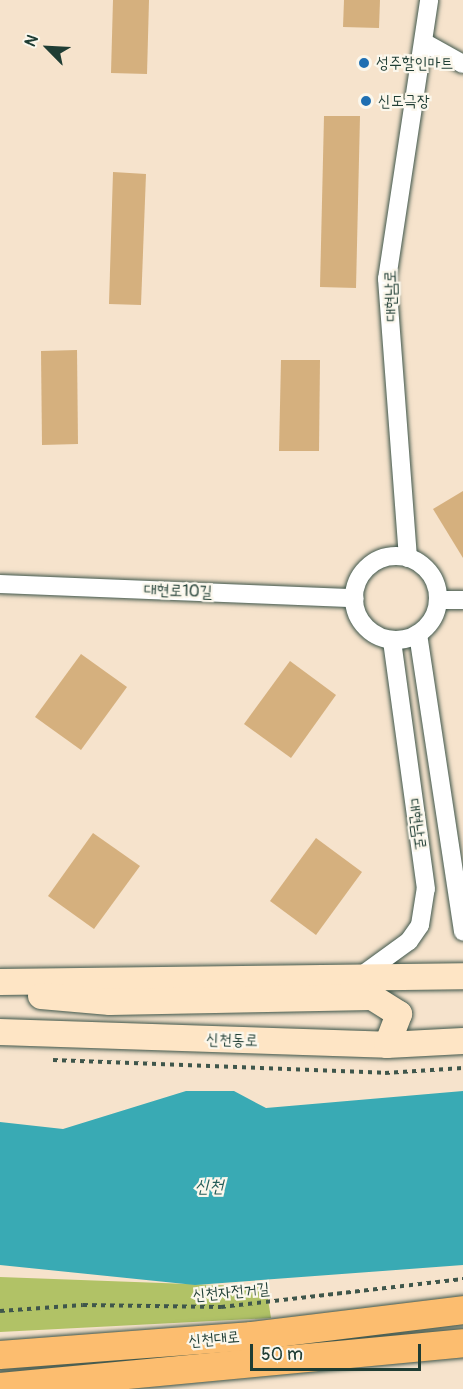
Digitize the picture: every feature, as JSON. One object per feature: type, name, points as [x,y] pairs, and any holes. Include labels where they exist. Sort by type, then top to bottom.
[{"type":"highway","name":"신천대로","points":[[0,1355],[252,1336],[463,1310]]},
{"type":"highway","name":"신천대로","points":[[0,1387],[463,1343]]},
{"type":"main road","points":[[0,982],[463,976]]},
{"type":"main road","points":[[0,992],[110,1002],[372,997],[399,1014],[387,1045]]},
{"type":"main road","name":"신천동로","points":[[0,1032],[387,1045],[463,1041]]},
{"type":"street","name":"대현남로","points":[[408,558],[387,279],[426,44],[429,0]]},
{"type":"street","points":[[426,44],[463,64]]},
{"type":"street","points":[[408,558],[430,573],[438,600],[429,625],[418,634],[392,640],[367,629],[355,598],[369,567],[381,559],[408,558]]},
{"type":"street","name":"대현로10길","points":[[0,584],[355,598]]},
{"type":"street","points":[[438,600],[463,600]]},
{"type":"street","name":"대현남로","points":[[418,634],[463,932]]},
{"type":"street","name":"대현남로","points":[[357,979],[409,941],[420,925],[426,889],[392,640]]},
{"type":"path","name":"신천자전거길","points":[[0,1311],[83,1305],[221,1307],[463,1279]]},
{"type":"green space","points":[[0,1277],[266,1287],[271,1318],[0,1332]]},
{"type":"water","name":"신천","points":[[186,1091],[234,1091],[266,1108],[463,1091],[463,1265],[195,1285],[0,1265],[0,1122],[63,1129]]},
{"type":"building","points":[[113,0],[149,0],[147,74],[111,73]]},
{"type":"building","points":[[344,0],[380,0],[379,28],[343,27]]},
{"type":"building","points":[[324,116],[360,116],[356,288],[320,287]]},
{"type":"building","points":[[113,172],[146,174],[141,305],[109,304]]},
{"type":"building","points":[[77,350],[78,444],[42,445],[41,351]]},
{"type":"building","points":[[281,360],[320,360],[319,451],[279,451]]},
{"type":"building","points":[[463,491],[463,558],[433,509]]},
{"type":"building","points":[[81,654],[127,687],[81,750],[35,717]]},
{"type":"building","points":[[290,661],[336,695],[291,758],[244,724]]},
{"type":"building","points":[[93,833],[140,866],[94,929],[48,896]]},
{"type":"building","points":[[316,838],[362,872],[316,935],[270,901]]},
{"type":"place","name":"성주할인마트","points":[[364,63]]},
{"type":"place","name":"신도극장","points":[[366,101]]}]
